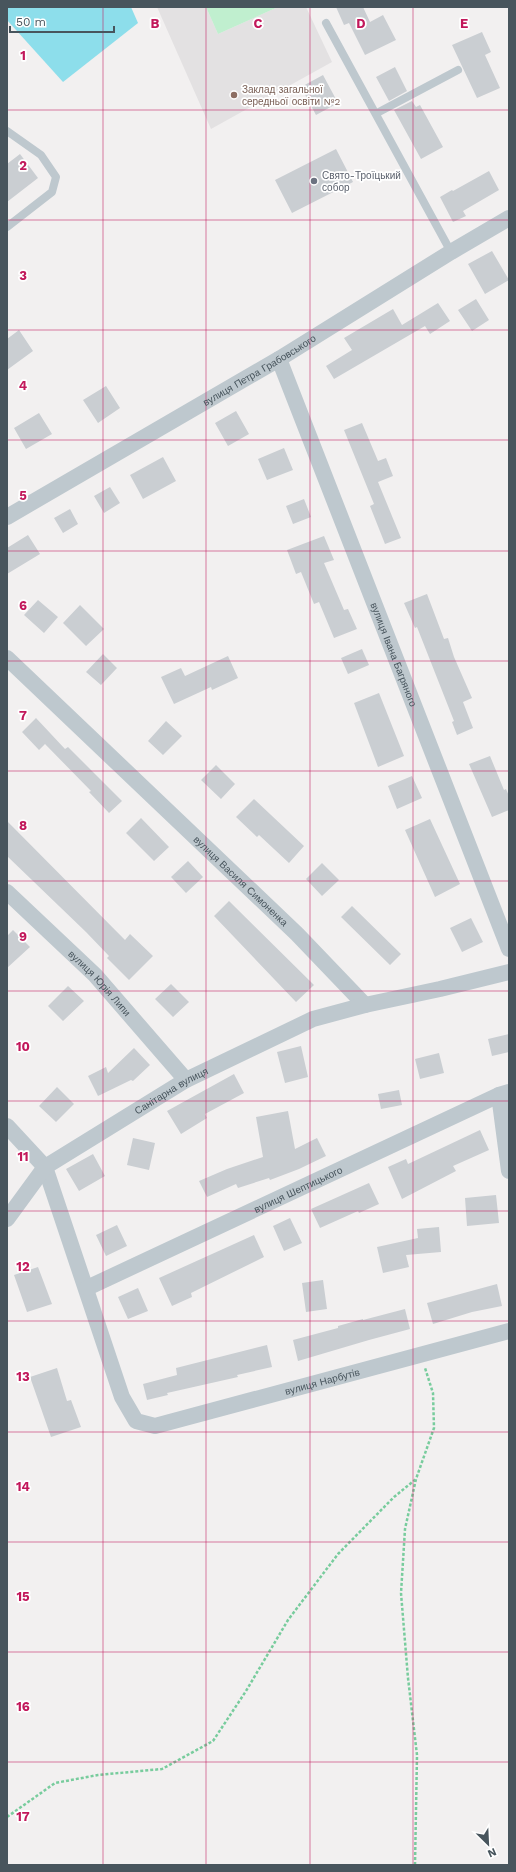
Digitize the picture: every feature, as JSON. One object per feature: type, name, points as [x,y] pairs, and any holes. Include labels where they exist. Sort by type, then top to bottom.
[{"type":"street","name":"вулиця Петра Грабовського","points":[[7,517],[279,359],[451,252],[509,218]]},
{"type":"street","name":"вулиця Івана Багряного","points":[[279,359],[509,949]]},
{"type":"street","name":"вулиця Василя Симоненка","points":[[7,658],[297,934],[365,1005]]},
{"type":"street","name":"вулиця Юрія Липи","points":[[7,892],[95,974],[186,1080]]},
{"type":"street","points":[[365,1005],[509,972]]},
{"type":"street","name":"Санітарна вулиця","points":[[7,1220],[45,1167],[186,1080],[313,1019],[365,1005]]},
{"type":"street","points":[[504,1094],[509,1171]]},
{"type":"street","name":"вулиця Шептицького","points":[[87,1288],[504,1094]]},
{"type":"street","points":[[7,1126],[45,1167],[87,1288]]},
{"type":"street","name":"вулиця Нарбутів","points":[[87,1288],[122,1396],[136,1421],[155,1426],[422,1356],[509,1331]]},
{"type":"lane","points":[[326,23],[451,252]]},
{"type":"lane","points":[[377,114],[458,70]]},
{"type":"lane","points":[[7,131],[41,155],[56,177],[52,192],[7,227]]},
{"type":"path","points":[[415,1865],[417,1755],[408,1678],[401,1593],[405,1529],[416,1479],[434,1428],[433,1393],[422,1356]]},
{"type":"path","points":[[7,1817],[55,1783],[98,1775],[162,1769],[213,1741],[246,1691],[288,1620],[338,1554],[394,1497],[416,1479]]},
{"type":"shaded area","name":"Заклад загальної середньої освіти №2","points":[[157,7],[206,7],[218,34],[278,7],[306,7],[332,62],[211,129]]},
{"type":"green space","points":[[206,7],[278,7],[218,34]]},
{"type":"water","points":[[7,7],[131,7],[138,23],[63,82],[7,20]]},
{"type":"building","points":[[336,7],[363,7],[370,22],[383,15],[396,40],[365,55],[349,23],[344,25]]},
{"type":"building","points":[[482,32],[491,52],[485,55],[500,88],[477,98],[452,45]]},
{"type":"building","points":[[395,67],[407,91],[389,101],[376,77]]},
{"type":"building","points":[[323,75],[338,103],[316,115],[301,87]]},
{"type":"building","points":[[412,101],[416,107],[420,105],[443,147],[421,159],[394,110]]},
{"type":"building","name":"Свято-Троїцький собор","points":[[336,149],[353,182],[292,213],[275,180]]},
{"type":"building","points":[[20,154],[38,178],[7,202],[7,164]]},
{"type":"building","points":[[489,171],[499,190],[463,211],[466,216],[453,222],[440,197]]},
{"type":"building","points":[[492,251],[509,280],[485,294],[468,264]]},
{"type":"building","points":[[476,299],[489,320],[472,331],[458,310]]},
{"type":"building","points":[[438,303],[450,321],[430,334],[425,326],[334,379],[326,366],[352,350],[344,338],[393,309],[402,325]]},
{"type":"building","points":[[19,330],[33,351],[7,370],[7,339]]},
{"type":"building","points":[[106,386],[120,408],[98,423],[83,400]]},
{"type":"building","points":[[236,411],[249,434],[228,446],[215,423]]},
{"type":"building","points":[[39,413],[52,434],[26,449],[14,428]]},
{"type":"building","points":[[362,423],[378,461],[386,458],[393,476],[378,482],[401,538],[385,544],[370,506],[374,504],[344,430]]},
{"type":"building","points":[[284,448],[293,470],[267,480],[258,459]]},
{"type":"building","points":[[163,457],[176,481],[143,499],[130,475]]},
{"type":"building","points":[[110,487],[120,503],[104,513],[94,496]]},
{"type":"building","points":[[304,499],[311,517],[293,524],[286,506]]},
{"type":"building","points":[[70,509],[78,524],[63,533],[54,518]]},
{"type":"building","points":[[28,535],[40,554],[7,574],[7,548]]},
{"type":"building","points":[[324,536],[334,560],[324,563],[344,610],[348,609],[357,629],[334,638],[319,602],[314,604],[301,572],[296,574],[287,550]]},
{"type":"building","points":[[427,594],[444,639],[448,638],[454,657],[472,698],[463,702],[473,728],[457,735],[452,722],[454,721],[417,627],[415,628],[404,603]]},
{"type":"building","points":[[38,600],[58,617],[44,633],[24,615]]},
{"type":"building","points":[[80,605],[104,629],[86,646],[63,623]]},
{"type":"building","points":[[362,649],[369,665],[348,674],[341,658]]},
{"type":"building","points":[[103,654],[117,668],[101,685],[86,672]]},
{"type":"building","points":[[228,656],[238,678],[212,690],[211,687],[174,704],[161,677],[181,668],[185,676]]},
{"type":"building","points":[[379,693],[404,756],[378,767],[354,703]]},
{"type":"building","points":[[36,718],[65,749],[68,747],[122,801],[109,813],[89,792],[91,791],[45,744],[39,750],[22,732]]},
{"type":"building","points":[[166,721],[182,736],[163,755],[148,741]]},
{"type":"building","points":[[490,756],[504,790],[506,789],[509,796],[509,810],[492,817],[469,764]]},
{"type":"building","points":[[216,765],[235,784],[221,799],[201,780]]},
{"type":"building","points":[[412,776],[422,798],[397,809],[388,786]]},
{"type":"building","points":[[254,799],[304,846],[289,863],[259,835],[257,837],[236,817]]},
{"type":"building","points":[[141,818],[169,847],[154,861],[126,833]]},
{"type":"building","points":[[430,819],[460,884],[435,897],[405,830]]},
{"type":"building","points":[[7,821],[125,940],[130,934],[153,956],[129,980],[107,958],[109,956],[86,932],[7,856]]},
{"type":"building","points":[[188,861],[203,877],[186,893],[171,877]]},
{"type":"building","points":[[322,863],[339,880],[322,896],[306,879]]},
{"type":"building","points":[[229,901],[314,985],[296,1002],[214,916]]},
{"type":"building","points":[[352,906],[401,954],[390,965],[341,917]]},
{"type":"building","points":[[471,918],[483,942],[462,952],[450,928]]},
{"type":"building","points":[[13,930],[30,947],[7,968],[7,936]]},
{"type":"building","points":[[171,984],[189,1002],[173,1017],[155,999]]},
{"type":"building","points":[[68,986],[84,1001],[63,1021],[48,1006]]},
{"type":"building","points":[[509,1034],[509,1052],[492,1056],[488,1039]]},
{"type":"building","points":[[301,1046],[308,1077],[285,1083],[277,1052]]},
{"type":"building","points":[[134,1048],[150,1065],[133,1081],[131,1080],[98,1096],[88,1076],[106,1067],[108,1073]]},
{"type":"building","points":[[439,1053],[444,1073],[420,1079],[415,1059]]},
{"type":"building","points":[[234,1074],[244,1093],[205,1114],[207,1118],[181,1134],[167,1111]]},
{"type":"building","points":[[57,1087],[74,1104],[56,1122],[39,1106]]},
{"type":"building","points":[[399,1090],[402,1105],[381,1109],[378,1094]]},
{"type":"building","points":[[288,1111],[295,1149],[317,1138],[326,1156],[299,1169],[270,1180],[269,1178],[238,1188],[236,1184],[207,1197],[199,1181],[227,1169],[263,1157],[256,1117]]},
{"type":"building","points":[[480,1130],[489,1150],[453,1166],[456,1171],[402,1199],[388,1167],[406,1159],[408,1164]]},
{"type":"building","points":[[133,1138],[155,1143],[149,1170],[127,1165]]},
{"type":"building","points":[[93,1154],[105,1176],[79,1191],[66,1169]]},
{"type":"building","points":[[369,1183],[379,1204],[359,1213],[358,1211],[320,1228],[311,1209]]},
{"type":"building","points":[[496,1195],[499,1223],[467,1226],[465,1198]]},
{"type":"building","points":[[290,1218],[302,1243],[284,1251],[273,1226]]},
{"type":"building","points":[[117,1225],[127,1246],[106,1256],[96,1235]]},
{"type":"building","points":[[439,1227],[441,1252],[406,1255],[409,1267],[383,1273],[377,1247],[418,1238],[417,1229]]},
{"type":"building","points":[[254,1235],[264,1257],[191,1293],[192,1297],[172,1306],[159,1278]]},
{"type":"building","points":[[38,1267],[52,1304],[27,1312],[14,1275]]},
{"type":"building","points":[[323,1280],[327,1309],[306,1312],[302,1283]]},
{"type":"building","points":[[497,1284],[502,1306],[472,1312],[433,1324],[427,1303]]},
{"type":"building","points":[[138,1288],[148,1311],[128,1319],[118,1297]]},
{"type":"building","points":[[405,1309],[410,1329],[298,1361],[293,1340],[338,1328],[338,1326],[363,1319]]},
{"type":"building","points":[[267,1345],[272,1367],[237,1375],[238,1377],[167,1393],[168,1395],[147,1400],[143,1384],[177,1375],[176,1368]]},
{"type":"building","points":[[57,1368],[67,1401],[71,1400],[81,1427],[51,1437],[30,1377]]},
{"type":"place","name":"Заклад загальної середньої освіти №2","points":[[234,95]]},
{"type":"place","name":"Свято-Троїцький собор","points":[[314,181]]}]
